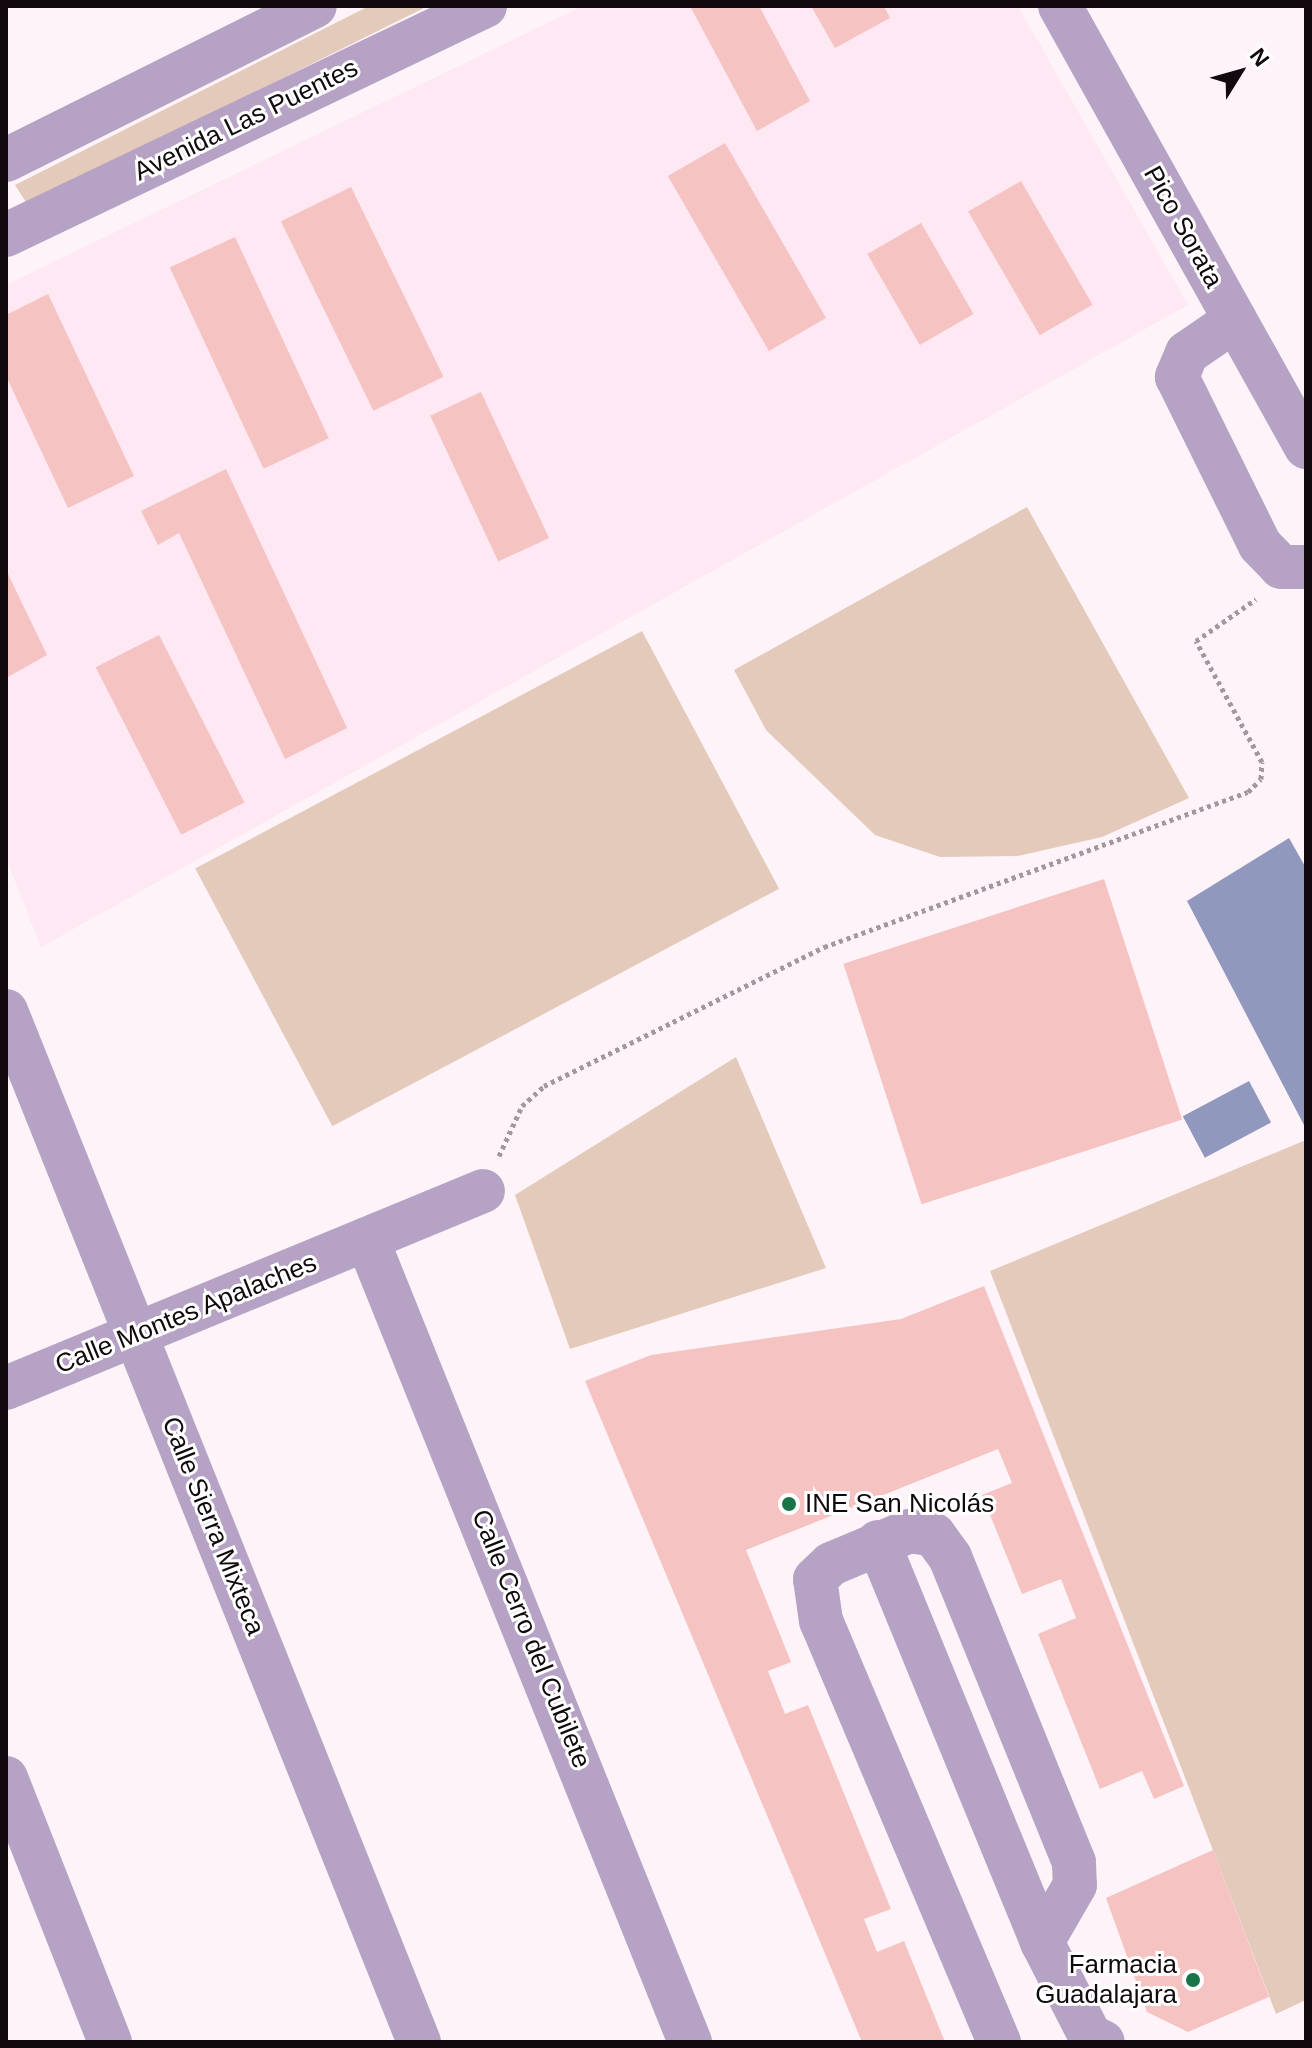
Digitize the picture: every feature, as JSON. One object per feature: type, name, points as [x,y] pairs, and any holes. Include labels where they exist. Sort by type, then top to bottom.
[{"type":"street","name":"Avenida Las Puentes","points":[[7,232],[485,6]]},
{"type":"street","name":"Pico Sorata","points":[[1060,6],[1306,447]]},
{"type":"street","points":[[6,160],[286,12]]},
{"type":"street","points":[[1235,320],[1187,353],[1177,377],[1260,545],[1281,567],[1302,569]]},
{"type":"street","name":"Calle Sierra Mixteca","points":[[6,1011],[419,2042]]},
{"type":"street","name":"Calle Montes Apalaches","points":[[6,1388],[483,1191]]},
{"type":"street","name":"Calle Cerro del Cubilete","points":[[367,1239],[690,2042]]},
{"type":"street","points":[[999,2042],[813,1592],[822,1571],[878,1542],[910,1531],[934,1535],[966,1591],[1074,1862],[1075,1885],[1042,1942]]},
{"type":"street","points":[[878,1542],[1042,1942],[1092,2040]]},
{"type":"street","points":[[6,1778],[110,2042]]},
{"type":"path","points":[[483,1191],[522,1106],[544,1086],[824,947],[1248,792],[1261,779],[1262,762],[1196,641],[1302,569]]},
{"type":"shaded area","points":[[369,6],[428,6],[28,205],[15,185]]},
{"type":"shaded area","points":[[583,6],[1018,6],[1188,305],[41,947],[6,858],[6,285]]},
{"type":"shaded area","points":[[1027,507],[1189,798],[1102,837],[1018,856],[940,857],[875,835],[766,730],[734,670]]},
{"type":"shaded area","points":[[642,631],[779,889],[332,1126],[195,869]]},
{"type":"shaded area","points":[[736,1057],[826,1268],[570,1349],[515,1195]]},
{"type":"shaded area","points":[[1306,1140],[1306,2000],[1276,2014],[990,1271]]},
{"type":"water","points":[[1289,838],[1306,868],[1306,1129],[1187,901]]},
{"type":"water","points":[[1249,1081],[1271,1122],[1205,1158],[1183,1116]]},
{"type":"building","points":[[690,6],[759,6],[810,101],[757,131]]},
{"type":"building","points":[[811,6],[884,6],[890,18],[835,48]]},
{"type":"building","points":[[725,143],[826,318],[769,351],[668,176]]},
{"type":"building","points":[[1021,181],[1092,305],[1040,335],[968,212]]},
{"type":"building","points":[[351,187],[443,377],[373,411],[281,221]]},
{"type":"building","points":[[921,223],[974,314],[920,345],[867,254]]},
{"type":"building","points":[[235,237],[329,438],[264,469],[170,267]]},
{"type":"building","points":[[48,294],[134,476],[68,508],[6,376],[6,315]]},
{"type":"building","points":[[481,392],[549,538],[498,562],[430,416]]},
{"type":"building","points":[[226,469],[347,728],[285,759],[179,533],[158,545],[141,511]]},
{"type":"building","points":[[6,570],[47,655],[6,678]]},
{"type":"building","points":[[159,635],[244,803],[181,835],[96,667]]},
{"type":"building","points":[[1104,879],[1182,1120],[922,1204],[843,964]]},
{"type":"building","points":[[984,1286],[1184,1786],[1154,1799],[1142,1771],[1100,1789],[1038,1634],[1076,1618],[1061,1579],[1022,1594],[982,1495],[1012,1483],[998,1449],[746,1550],[791,1662],[768,1671],[785,1714],[808,1705],[891,1909],[864,1919],[877,1952],[904,1941],[945,2042],[862,2042],[585,1381],[651,1355],[901,1319]]},
{"type":"building","points":[[1213,1850],[1269,1997],[1188,2032],[1147,2012],[1106,1898]]},
{"type":"place","name":"INE San Nicolás","points":[[789,1504]]},
{"type":"place","name":"Farmacia Guadalajara","points":[[1193,1980]]}]
